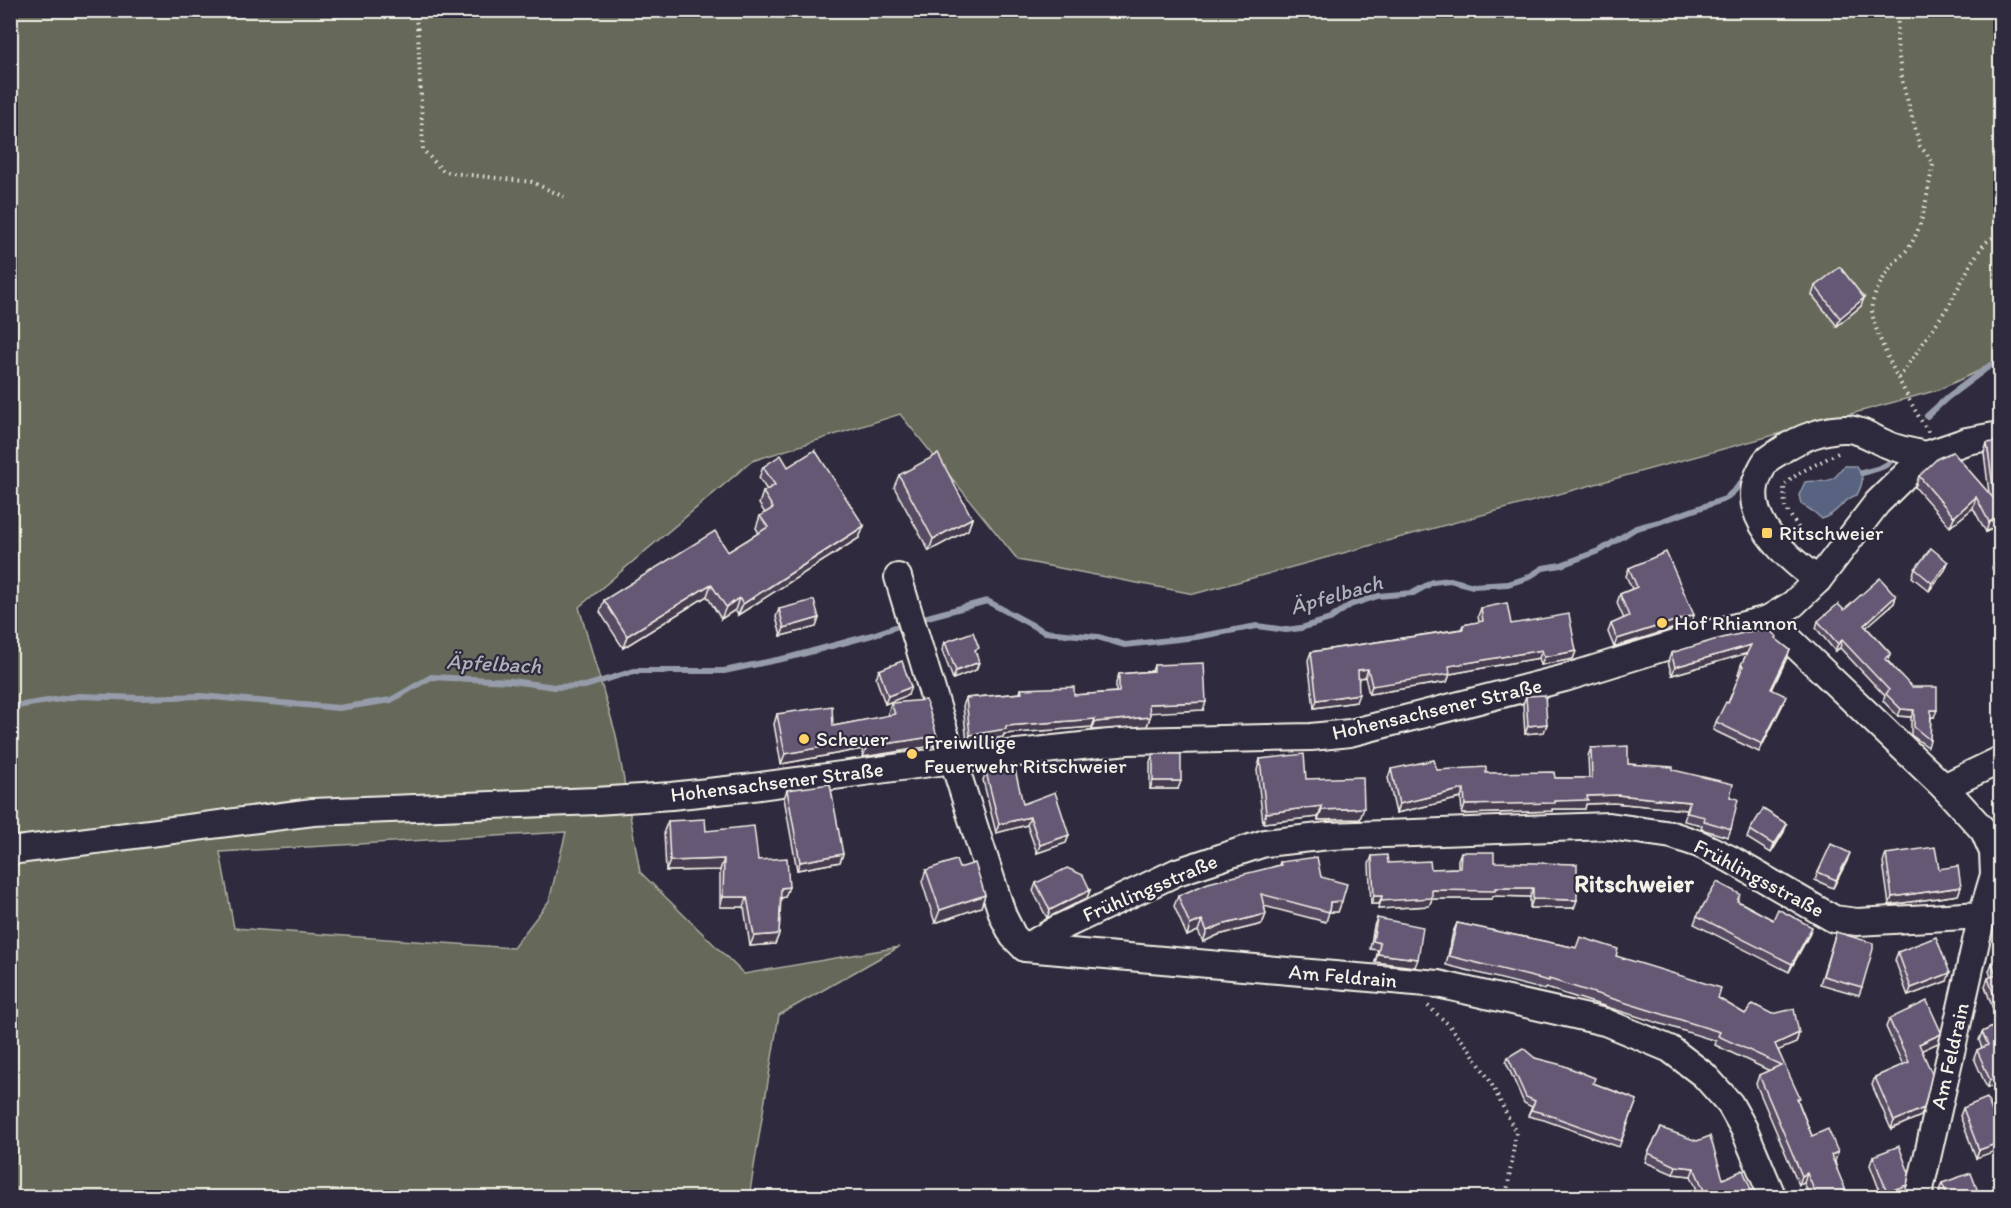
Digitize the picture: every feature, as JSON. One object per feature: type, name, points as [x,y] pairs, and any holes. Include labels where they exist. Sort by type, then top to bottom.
[{"type":"street","points":[[1815,578],[1782,552],[1767,533],[1757,511],[1754,492],[1766,461],[1791,444],[1826,432],[1848,429],[1866,434],[1888,445],[1933,452]]},
{"type":"street","name":"Hohensachsener Straße","points":[[10,851],[314,812],[671,796],[953,760],[1128,741],[1311,737],[1350,733],[1554,681],[1707,634],[1768,619],[1793,604],[1877,503],[1933,452],[1967,441],[2001,435]]},
{"type":"street","points":[[898,577],[1003,916],[1013,936],[1025,948]]},
{"type":"street","points":[[1768,619],[1944,787],[1984,831],[1993,852],[1994,874],[1982,915]]},
{"type":"street","points":[[1944,787],[2001,760]]},
{"type":"street","name":"Frühlingsstraße","points":[[1025,948],[1059,928],[1177,872],[1265,843],[1329,836],[1609,826],[1672,835],[1699,844],[1834,919],[1857,922],[1982,915]]},
{"type":"street","name":"Am Feldrain","points":[[1918,1197],[1982,915]]},
{"type":"street","name":"Am Feldrain","points":[[1025,948],[1438,984],[1605,1022],[1670,1049],[1704,1075],[1730,1104],[1744,1129],[1773,1197]]},
{"type":"path","points":[[414,10],[418,31],[423,150],[444,172],[532,182],[564,197]]},
{"type":"path","points":[[1898,10],[1897,43],[1902,80],[1920,146],[1933,165],[1920,226],[1911,245],[1889,269],[1871,307],[1882,344],[1933,452]]},
{"type":"path","points":[[1899,378],[1949,305],[1973,260],[1985,243],[2001,232]]},
{"type":"path","points":[[1782,552],[1799,529],[1785,507],[1784,485],[1799,473],[1841,452]]},
{"type":"path","points":[[1401,981],[1449,1024],[1470,1050],[1490,1081],[1516,1133],[1506,1197]]},
{"type":"green space","points":[[10,11],[2000,11],[2000,361],[1938,390],[1194,594],[1018,560],[900,414],[752,461],[579,607],[616,735],[640,872],[744,974],[899,947],[779,1015],[749,1197],[11,1197]],"holes":[[[566,832],[549,901],[513,948],[234,928],[220,852]]]},
{"type":"water","points":[[1845,466],[1856,466],[1861,473],[1862,483],[1857,495],[1822,519],[1801,504],[1799,495],[1805,482],[1831,479],[1837,476]]},
{"type":"building","points":[[1840,267],[1864,298],[1840,318],[1815,286]]},
{"type":"building","points":[[2001,441],[2001,516],[1989,522],[1976,497],[1954,517],[1919,476],[1938,458],[1953,452],[1995,500],[1987,443]]},
{"type":"building","points":[[815,450],[864,526],[743,604],[739,598],[726,607],[711,584],[627,636],[604,600],[715,531],[728,552],[768,527],[760,516],[773,508],[763,492],[775,485],[763,467],[781,455],[788,467]]},
{"type":"building","points":[[938,454],[972,518],[933,539],[899,475]]},
{"type":"building","points":[[1931,548],[1948,562],[1932,583],[1915,569]]},
{"type":"building","points":[[1666,552],[1694,615],[1617,639],[1611,624],[1629,616],[1620,594],[1637,587],[1629,568]]},
{"type":"building","points":[[2001,557],[2001,571],[1995,560]]},
{"type":"building","points":[[1880,578],[1896,596],[1864,625],[1891,654],[1885,659],[1912,687],[1937,687],[1937,710],[1931,710],[1930,740],[1914,727],[1914,710],[1901,709],[1886,694],[1889,690],[1842,640],[1838,644],[1818,621],[1838,604],[1844,610]]},
{"type":"building","points":[[814,600],[819,618],[784,628],[779,609]]},
{"type":"building","points":[[1507,603],[1511,624],[1569,614],[1576,651],[1544,657],[1542,650],[1449,666],[1450,674],[1372,686],[1368,669],[1358,670],[1359,694],[1317,700],[1311,652],[1463,629],[1463,625],[1483,621],[1481,608]]},
{"type":"building","points":[[1768,629],[1790,650],[1771,689],[1786,696],[1762,744],[1716,722],[1726,702],[1728,703],[1743,666],[1741,665],[1751,645],[1675,667],[1671,653],[1714,640]]},
{"type":"building","points":[[973,632],[979,648],[975,650],[979,662],[956,671],[945,642]]},
{"type":"building","points":[[902,661],[911,687],[888,696],[879,670]]},
{"type":"building","points":[[1204,663],[1206,702],[1149,704],[1150,717],[1006,726],[1006,729],[970,735],[966,698],[1022,693],[1021,689],[1074,687],[1074,695],[1119,692],[1119,674],[1154,671],[1154,665]]},
{"type":"building","points":[[1545,695],[1547,724],[1528,726],[1526,696]]},
{"type":"building","points":[[926,700],[937,736],[867,747],[865,739],[785,754],[777,714],[832,706],[833,726],[895,714],[891,703]]},
{"type":"building","points":[[1628,746],[1628,764],[1673,767],[1673,770],[1733,784],[1730,797],[1738,799],[1731,829],[1704,821],[1705,817],[1687,813],[1690,802],[1617,795],[1587,796],[1588,800],[1555,801],[1555,803],[1465,805],[1464,789],[1399,804],[1391,769],[1434,760],[1437,770],[1486,767],[1486,773],[1554,772],[1555,778],[1592,778],[1591,748]]},
{"type":"building","points":[[1153,754],[1181,754],[1181,781],[1153,781]]},
{"type":"building","points":[[1304,754],[1306,779],[1363,777],[1364,808],[1322,810],[1322,806],[1266,813],[1260,759]]},
{"type":"building","points":[[1014,765],[1023,804],[1055,792],[1069,835],[1040,845],[1030,817],[999,824],[986,772]]},
{"type":"building","points":[[830,784],[843,854],[800,862],[787,790]]},
{"type":"building","points":[[1763,809],[1787,824],[1774,845],[1750,830]]},
{"type":"building","points":[[705,819],[706,831],[754,826],[758,860],[787,858],[789,887],[781,888],[779,934],[754,936],[747,897],[723,897],[724,859],[670,861],[668,821]]},
{"type":"building","points":[[1831,844],[1850,853],[1836,880],[1818,872]]},
{"type":"building","points":[[1935,847],[1939,869],[1958,866],[1961,887],[1892,897],[1886,854]]},
{"type":"building","points":[[1461,852],[1494,852],[1494,862],[1577,864],[1577,900],[1533,899],[1533,888],[1495,888],[1495,891],[1432,890],[1432,898],[1381,901],[1382,896],[1374,896],[1372,856],[1387,855],[1388,863],[1430,861],[1431,869],[1460,868]]},
{"type":"building","points":[[1317,857],[1321,877],[1347,884],[1342,901],[1330,902],[1329,912],[1261,894],[1266,914],[1221,925],[1207,931],[1202,920],[1190,925],[1178,896],[1208,883],[1281,865],[1280,862]]},
{"type":"building","points":[[956,860],[959,868],[975,863],[985,895],[940,910],[926,870]]},
{"type":"building","points":[[1067,868],[1083,875],[1090,890],[1050,910],[1036,883]]},
{"type":"building","points":[[1717,882],[1740,894],[1737,901],[1773,920],[1778,909],[1812,927],[1792,964],[1697,916]]},
{"type":"building","points":[[1377,918],[1423,927],[1418,959],[1378,954],[1380,943],[1373,941]]},
{"type":"building","points":[[1457,923],[1576,948],[1580,937],[1618,949],[1616,956],[1721,988],[1718,998],[1745,1014],[1753,1004],[1772,1014],[1794,1009],[1799,1033],[1775,1044],[1800,1098],[1797,1099],[1812,1136],[1828,1129],[1838,1152],[1831,1155],[1846,1191],[1841,1192],[1843,1197],[1817,1197],[1807,1173],[1802,1176],[1759,1075],[1781,1065],[1718,1036],[1720,1032],[1549,979],[1549,981],[1449,956]]},
{"type":"building","points":[[1836,932],[1873,943],[1862,987],[1823,976]]},
{"type":"building","points":[[1936,937],[1950,973],[1911,988],[1898,952]]},
{"type":"building","points":[[2001,960],[2000,1013],[1988,978],[1996,975],[1992,963]]},
{"type":"building","points":[[1927,1001],[1941,1034],[1919,1044],[1932,1074],[1924,1108],[1894,1121],[1875,1077],[1909,1062],[1889,1019]]},
{"type":"building","points":[[2001,1023],[2001,1076],[1990,1080],[1977,1050],[1988,1045],[1982,1032]]},
{"type":"building","points":[[1523,1048],[1535,1058],[1562,1065],[1595,1078],[1593,1083],[1637,1100],[1621,1141],[1531,1110],[1535,1101],[1526,1097],[1508,1057]]},
{"type":"building","points":[[1987,1098],[1993,1114],[2001,1111],[2001,1142],[1979,1150],[1963,1108]]},
{"type":"building","points":[[1661,1128],[1697,1141],[1710,1136],[1723,1179],[1743,1170],[1754,1197],[1707,1197],[1694,1168],[1676,1166],[1648,1153]]},
{"type":"building","points":[[1899,1146],[1909,1173],[1907,1185],[1887,1192],[1873,1156]]},
{"type":"building","points":[[1971,1173],[1980,1197],[1948,1197],[1942,1183]]},
{"type":"waterway","name":"Äpfelbach","points":[[1927,416],[1948,397],[2000,358]]},
{"type":"waterway","points":[[1862,473],[1886,465],[1896,454]]},
{"type":"waterway","name":"Äpfelbach","points":[[920,619],[987,601],[1045,632],[1098,637],[1125,645],[1196,637],[1257,626],[1286,630],[1301,628],[1330,619],[1350,605],[1378,596],[1413,593],[1433,582],[1450,580],[1473,586],[1508,584],[1527,578],[1543,568],[1561,565],[1601,550],[1636,528],[1725,499],[1749,472]]},
{"type":"waterway","name":"Äpfelbach","points":[[10,707],[79,696],[142,698],[201,696],[339,708],[391,700],[431,677],[511,681],[555,687],[585,686],[634,671],[724,671],[791,657],[904,624]]},
{"type":"place","name":"Ritschweier","points":[[1767,533]]},
{"type":"place","name":"Hof Rhiannon","points":[[1662,623]]},
{"type":"place","name":"Scheuer","points":[[804,739]]},
{"type":"place","name":"Freiwillige Feuerwehr Ritschweier","points":[[912,754]]},
{"type":"district","name":"Ritschweier","points":[[1634,884]]}]
